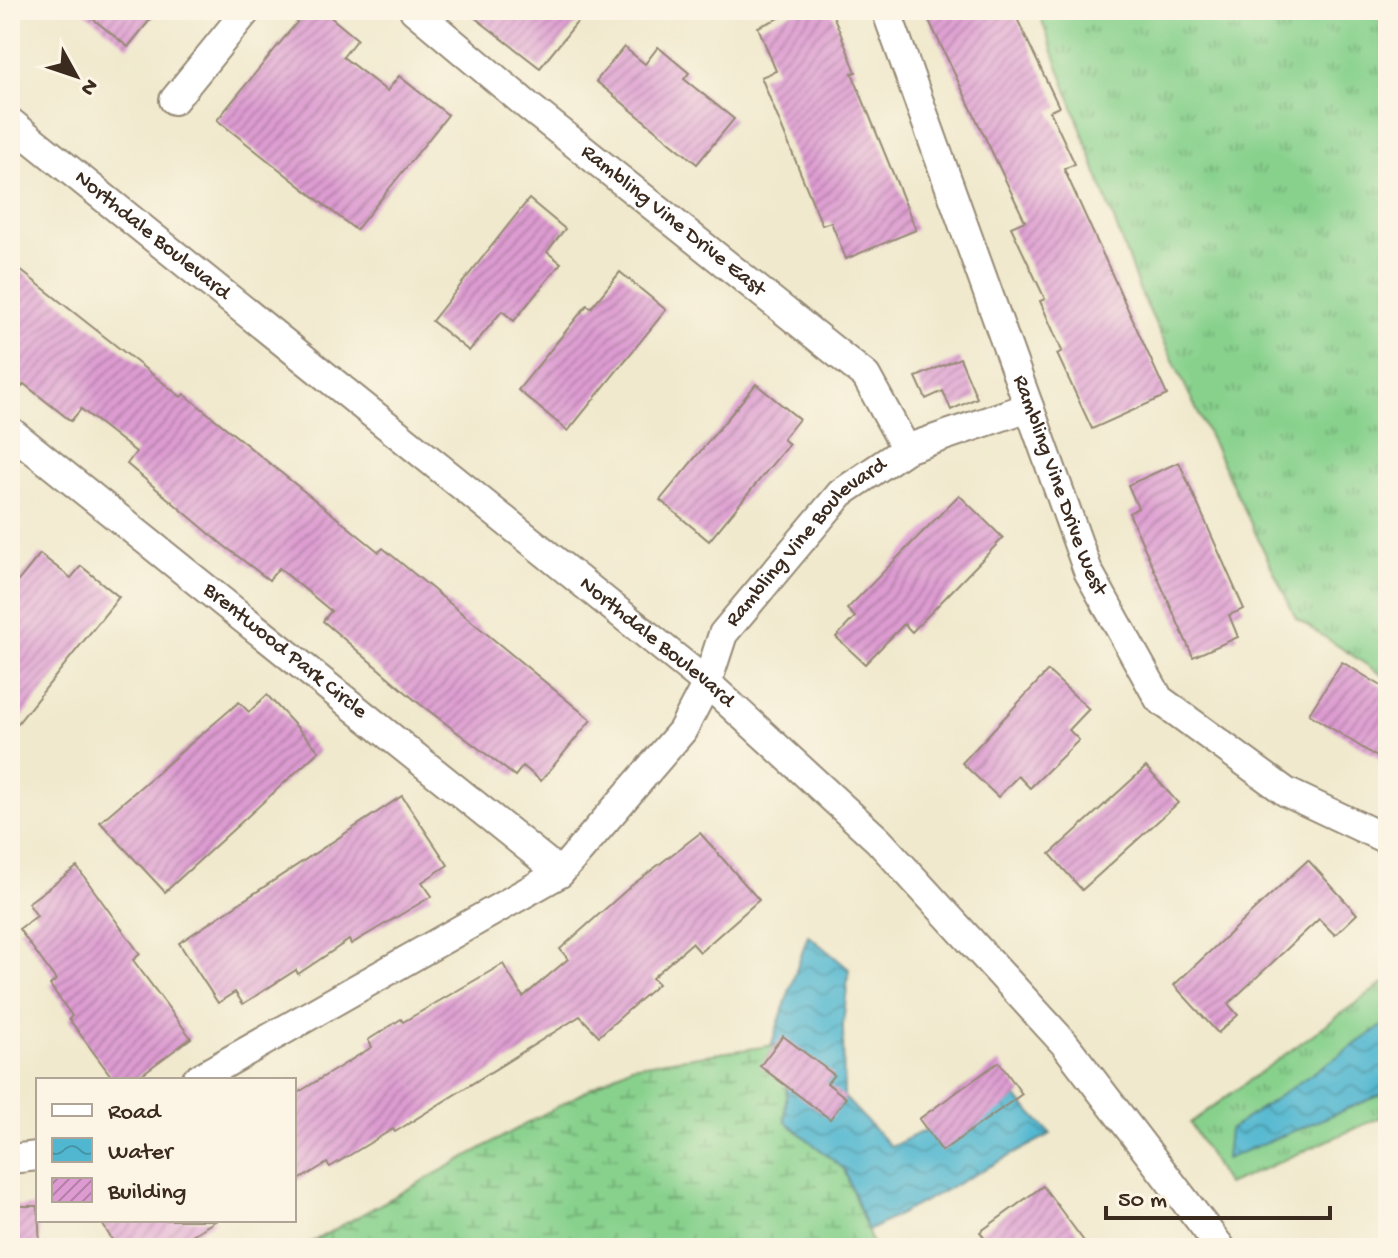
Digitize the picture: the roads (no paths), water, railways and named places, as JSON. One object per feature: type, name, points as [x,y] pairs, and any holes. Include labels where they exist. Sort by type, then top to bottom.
[{"type":"street","points":[[174,100],[247,10]]},
{"type":"street","name":"Rambling Vine Drive East","points":[[415,10],[528,106],[866,376],[906,449]]},
{"type":"street","name":"Rambling Vine Drive West","points":[[886,10],[1088,571],[1159,699],[1286,792],[1388,840]]},
{"type":"street","name":"Northdale Boulevard","points":[[10,122],[707,683],[878,840],[1054,1031],[1221,1248]]},
{"type":"street","name":"Rambling Vine Boulevard","points":[[707,683],[723,634],[841,493],[906,449],[1029,407]]},
{"type":"street","name":"Brentwood Park Circle","points":[[10,431],[560,873]]},
{"type":"street","points":[[200,1078],[560,873],[682,731],[707,683]]},
{"type":"street","points":[[10,1159],[36,1156]]},
{"type":"water","points":[[808,935],[849,969],[843,1025],[844,1097],[891,1147],[1009,1089],[1051,1134],[868,1231],[844,1169],[785,1121],[789,1043],[771,1046]]},
{"type":"water","points":[[1388,1022],[1388,1092],[1226,1159],[1229,1130]]}]
